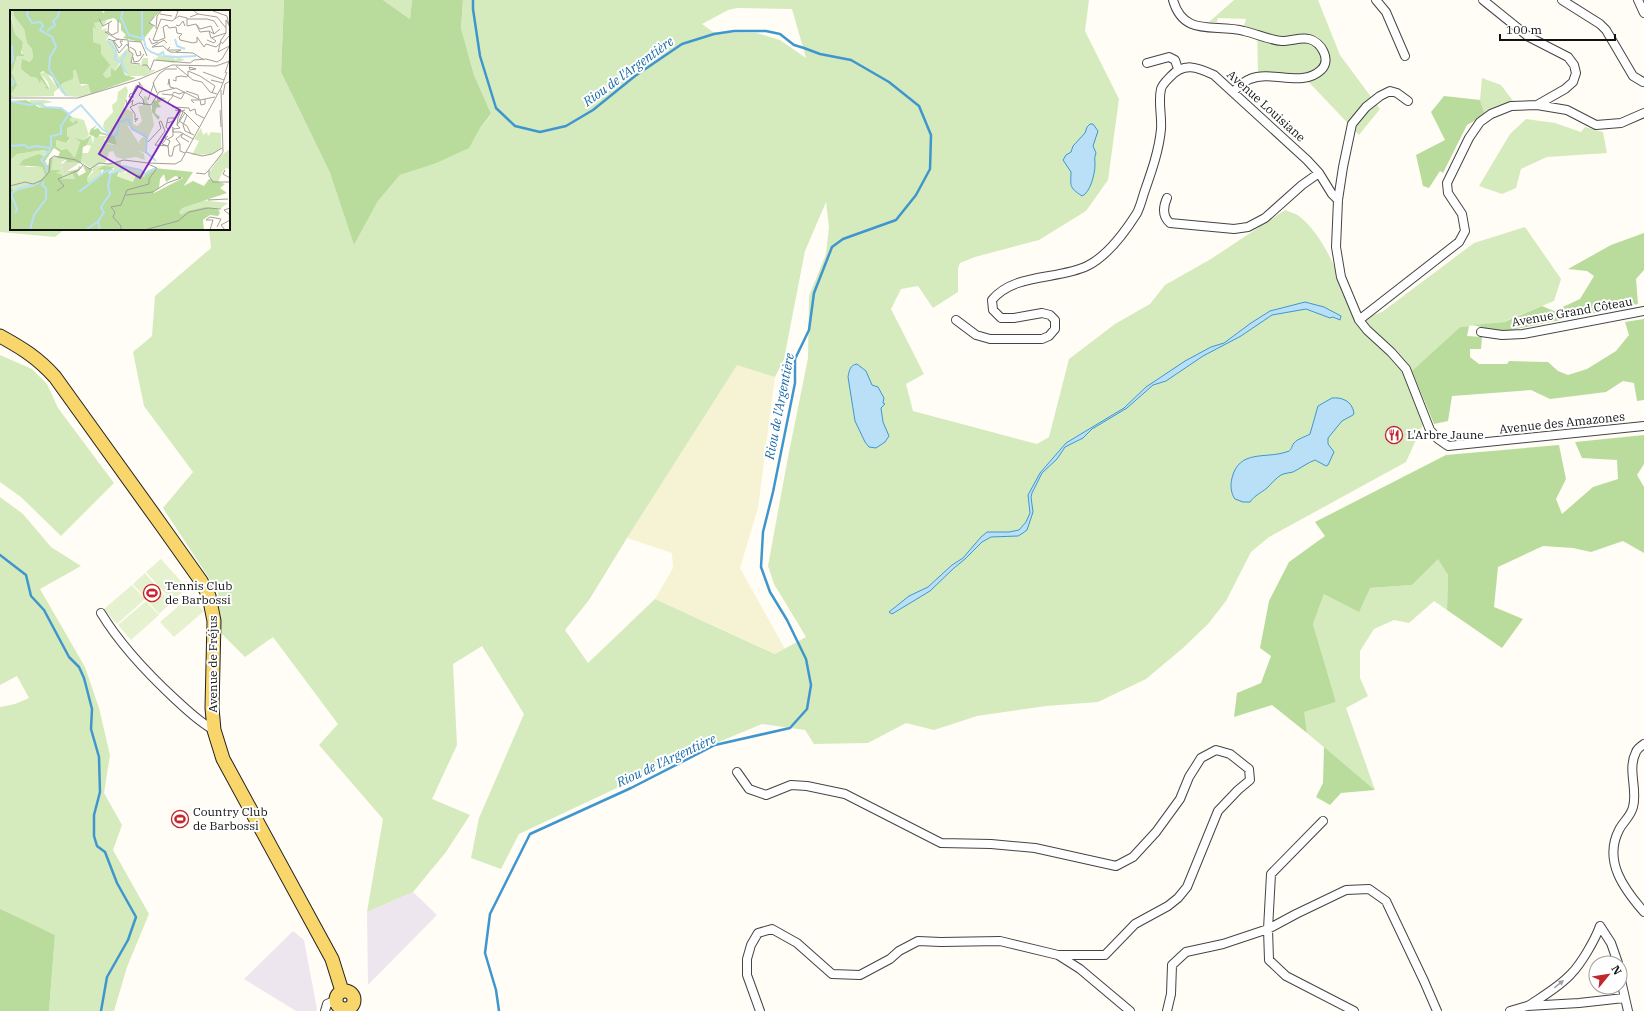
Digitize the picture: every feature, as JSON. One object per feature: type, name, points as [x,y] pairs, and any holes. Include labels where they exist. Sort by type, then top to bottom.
[{"type":"main road","name":"Avenue de Fréjus","points":[[0,336],[27,351],[42,362],[55,377],[201,581],[209,596],[214,621],[212,708],[214,730],[224,759],[332,959],[339,995]]},
{"type":"main road","points":[[339,995],[340,1007],[353,1009]]},
{"type":"street","points":[[1174,0],[1176,10],[1191,24],[1200,28],[1243,30],[1283,41],[1309,39],[1319,44],[1324,51],[1325,59],[1323,68],[1316,74],[1300,78],[1259,77],[1250,79],[1233,92]]},
{"type":"street","points":[[1376,0],[1386,12],[1405,56]]},
{"type":"street","points":[[1483,0],[1529,37],[1568,57],[1574,65],[1576,73],[1573,82],[1566,89],[1537,105]]},
{"type":"street","points":[[1562,0],[1600,24],[1606,30],[1633,76],[1643,82]]},
{"type":"street","points":[[1638,0],[1644,13]]},
{"type":"street","points":[[956,320],[976,335],[990,339],[1042,339],[1049,336],[1055,329],[1055,320],[1050,315],[1042,313],[1014,318],[1001,318],[993,310],[992,300],[999,292],[1021,283],[1073,272],[1089,265],[1111,248],[1137,212],[1152,169],[1161,128],[1161,89],[1178,69],[1175,60],[1169,56],[1147,63]]},
{"type":"street","name":"Avenue Louisiane","points":[[1178,69],[1188,67],[1201,69],[1214,75],[1307,160],[1319,173],[1332,194],[1338,200]]},
{"type":"street","name":"Avenue des Amazones","points":[[1408,101],[1397,93],[1390,91],[1380,96],[1366,107],[1352,124],[1338,200],[1336,247],[1340,277],[1360,320],[1367,330],[1391,352],[1406,369],[1430,430],[1438,439],[1448,446],[1644,426]]},
{"type":"street","points":[[1360,320],[1459,242],[1465,231],[1462,214],[1448,193],[1447,183],[1469,138],[1480,122],[1491,114],[1511,106],[1537,105],[1567,110],[1596,125],[1621,123],[1644,113]]},
{"type":"street","points":[[1167,198],[1164,205],[1164,212],[1170,223],[1234,229],[1248,227],[1265,218],[1302,185],[1319,173]]},
{"type":"street","name":"Avenue Grand Côteau","points":[[1481,332],[1502,335],[1523,334],[1644,312]]},
{"type":"street","points":[[101,614],[124,646],[155,680],[186,709],[214,730]]},
{"type":"street","points":[[1644,744],[1636,751],[1633,762],[1633,807],[1615,841],[1614,855],[1616,872],[1631,896],[1644,912]]},
{"type":"street","points":[[737,772],[749,788],[766,795],[791,785],[807,786],[845,794],[941,843],[991,844],[1035,848],[1116,866],[1133,857],[1156,832],[1180,798],[1189,778],[1201,758],[1216,750],[1230,754],[1249,769],[1250,780],[1218,811],[1187,887],[1178,898],[1168,906],[1135,924],[1104,955],[1058,955],[1000,941],[918,941],[890,959],[860,975],[832,974],[797,943],[772,929],[758,933],[751,946],[747,960],[747,974],[760,1011]]},
{"type":"street","points":[[1323,821],[1271,874],[1268,928],[1269,960],[1286,976],[1354,1011]]},
{"type":"street","points":[[1167,1011],[1171,994],[1172,965],[1186,952],[1223,944],[1268,928],[1346,890],[1369,889],[1386,901],[1437,1011]]},
{"type":"street","points":[[1527,1006],[1551,991],[1572,974],[1596,938],[1600,926],[1611,943],[1615,955]]},
{"type":"street","points":[[1058,955],[1080,969],[1130,1011]]},
{"type":"street","points":[[325,1011],[327,1004],[339,995]]},
{"type":"street","points":[[1623,995],[1628,1011]]},
{"type":"street","points":[[1510,1011],[1527,1006],[1579,1003],[1624,998]]},
{"type":"shaded area","points":[[737,364],[775,377],[758,508],[740,568],[785,649],[776,654],[655,599],[673,568],[672,553],[627,538]]},
{"type":"shaded area","points":[[413,892],[437,915],[368,985],[367,912]]},
{"type":"shaded area","points":[[293,931],[304,940],[317,1009],[316,1011],[296,1011],[244,979]]},
{"type":"green space","points":[[0,0],[284,0],[281,72],[330,173],[354,245],[378,201],[400,175],[434,164],[480,128],[491,115],[474,75],[461,28],[463,0],[1089,0],[1085,31],[1119,99],[1108,180],[1086,211],[1039,240],[975,257],[960,263],[958,268],[958,292],[933,308],[918,286],[901,289],[891,309],[924,374],[906,384],[913,411],[1037,444],[1049,437],[1069,359],[1115,324],[1150,304],[1165,285],[1211,259],[1285,210],[1299,216],[1319,238],[1334,265],[1356,321],[1382,312],[1474,243],[1525,227],[1561,279],[1554,301],[1503,322],[1460,327],[1406,377],[1425,420],[1406,462],[1269,537],[1251,552],[1226,601],[1208,624],[1183,648],[1146,679],[1098,702],[1046,706],[977,716],[934,730],[906,723],[868,743],[814,744],[805,730],[762,724],[685,756],[519,834],[501,869],[471,858],[479,818],[524,714],[482,646],[453,664],[457,745],[432,799],[470,815],[446,852],[413,892],[367,912],[383,819],[319,745],[338,724],[273,637],[245,657],[221,633],[218,592],[163,508],[193,472],[144,406],[133,352],[152,336],[155,296],[211,248],[209,230],[230,230],[230,10],[10,10],[10,230],[64,230],[55,237],[0,232]],"holes":[[[737,8],[792,9],[806,58],[780,40],[757,33],[713,32],[702,24],[728,10]],[[826,202],[829,227],[826,254],[809,296],[808,358],[768,566],[774,584],[806,637],[775,654],[655,599],[588,663],[565,630],[589,600],[737,365],[775,377],[784,359],[805,251]]]},
{"type":"green space","points":[[284,0],[383,0],[410,19],[412,0],[463,0],[461,28],[474,75],[491,114],[480,128],[469,148],[434,164],[400,175],[378,201],[354,245],[330,173],[281,72]]},
{"type":"green space","points":[[383,0],[412,0],[410,19]]},
{"type":"green space","points":[[1234,0],[1318,0],[1340,55],[1380,109],[1359,135],[1302,75],[1258,74],[1257,30],[1244,26],[1246,19],[1218,18],[1217,22],[1209,22]]},
{"type":"green space","points":[[1482,78],[1501,85],[1513,101],[1485,115],[1480,100]]},
{"type":"green space","points":[[1444,96],[1480,100],[1485,115],[1467,125],[1443,173],[1440,171],[1429,188],[1423,186],[1416,155],[1445,140],[1431,112]]},
{"type":"green space","points":[[1526,119],[1555,123],[1581,132],[1585,127],[1603,132],[1607,153],[1547,157],[1521,169],[1516,188],[1502,194],[1479,186],[1510,134]]},
{"type":"green space","points":[[1644,233],[1644,270],[1636,279],[1638,304],[1502,332],[1473,325],[1504,322],[1542,306],[1554,311],[1580,299],[1594,276],[1587,271],[1568,269],[1611,245]]},
{"type":"green space","points":[[1644,319],[1644,400],[1637,401],[1634,383],[1623,381],[1606,392],[1550,399],[1531,390],[1452,396],[1448,421],[1434,424],[1412,371],[1460,327],[1469,326],[1467,336],[1482,337],[1481,349],[1470,349],[1470,357],[1479,364],[1507,364],[1509,361],[1548,362],[1558,371],[1568,375],[1587,369],[1616,351],[1629,335],[1625,322]]},
{"type":"green space","points":[[0,355],[32,369],[47,384],[58,408],[114,483],[61,536],[21,497],[0,482]]},
{"type":"green space","points":[[1644,435],[1644,464],[1637,475],[1644,487],[1644,553],[1623,541],[1591,552],[1573,548],[1543,546],[1498,567],[1494,607],[1523,619],[1502,648],[1447,610],[1448,575],[1438,559],[1412,585],[1370,588],[1359,612],[1324,594],[1313,624],[1336,702],[1304,712],[1307,733],[1272,705],[1234,717],[1237,693],[1261,683],[1271,656],[1260,648],[1269,601],[1289,562],[1325,536],[1315,522],[1446,455],[1559,445],[1566,479],[1556,499],[1562,514],[1593,487],[1618,479],[1617,460],[1582,458],[1575,442]]},
{"type":"green space","points":[[0,497],[23,514],[51,547],[81,566],[40,589],[85,667],[99,708],[110,755],[104,793],[122,825],[113,850],[149,914],[127,967],[114,1011],[49,1011],[55,935],[0,911],[0,707],[15,704],[29,698],[17,676],[0,685]]},
{"type":"green space","points":[[1438,558],[1448,575],[1447,610],[1434,601],[1409,623],[1394,620],[1374,629],[1360,651],[1360,678],[1368,696],[1346,708],[1375,790],[1307,733],[1303,712],[1336,702],[1313,624],[1324,594],[1370,588],[1412,585]]},
{"type":"green space","points":[[161,559],[187,588],[172,601],[146,572]]},
{"type":"green space","name":"Tennis Club de Barbossi","points":[[145,573],[171,603],[159,614],[133,584]]},
{"type":"green space","points":[[132,585],[145,599],[117,624],[104,609]]},
{"type":"green space","points":[[190,596],[204,611],[174,637],[160,622]]},
{"type":"green space","points":[[146,601],[159,615],[131,640],[118,625]]},
{"type":"green space","points":[[1324,747],[1375,790],[1341,793],[1330,805],[1316,797],[1323,783]]},
{"type":"green space","points":[[0,909],[55,935],[49,1011],[0,1011]]},
{"type":"water","points":[[1090,124],[1093,124],[1098,131],[1093,146],[1096,153],[1095,169],[1090,187],[1082,196],[1072,188],[1071,172],[1063,160],[1066,155],[1071,152],[1073,146],[1085,133]]},
{"type":"water","points":[[1305,302],[1324,307],[1341,316],[1340,320],[1306,309],[1272,315],[1241,336],[1203,356],[1166,381],[1153,385],[1127,408],[1092,429],[1083,438],[1065,447],[1057,459],[1042,473],[1032,493],[1031,497],[1033,512],[1027,530],[1018,536],[991,537],[982,542],[930,591],[892,614],[889,612],[909,596],[928,587],[952,565],[963,558],[987,532],[1009,532],[1019,530],[1026,522],[1030,513],[1028,495],[1040,473],[1066,443],[1124,408],[1146,387],[1185,361],[1211,347],[1224,343],[1270,311]]},
{"type":"water","points":[[857,364],[866,371],[872,385],[878,387],[884,398],[883,403],[885,404],[881,408],[883,422],[889,436],[885,442],[876,448],[869,447],[865,442],[855,421],[848,377],[851,367]]},
{"type":"water","points":[[1332,398],[1343,399],[1349,403],[1354,413],[1342,421],[1328,438],[1328,444],[1334,452],[1328,465],[1326,466],[1315,460],[1293,472],[1281,475],[1250,502],[1243,502],[1235,499],[1232,492],[1231,481],[1236,469],[1241,463],[1254,457],[1289,451],[1295,442],[1310,434],[1318,406]]},
{"type":"waterway","name":"Riou de l'Argentière","points":[[473,0],[480,56],[496,108],[515,126],[540,132],[566,126],[593,110],[635,76],[682,44],[714,34],[734,31],[766,31],[780,34],[794,45],[820,54],[851,60],[889,82],[919,106],[931,135],[930,169],[916,195],[896,220],[843,239],[832,247],[814,293],[809,330],[795,359],[795,383],[773,492],[763,532],[761,567],[770,592],[787,620],[806,659],[811,685],[807,709],[790,728],[715,745],[631,788],[530,834],[490,914],[485,953],[496,990],[499,1011]]},
{"type":"waterway","points":[[0,555],[26,575],[31,596],[44,610],[69,657],[79,667],[84,678],[92,709],[91,729],[99,757],[100,792],[94,815],[94,836],[97,846],[105,852],[117,883],[136,917],[128,940],[107,977],[101,1011]]},
{"type":"place","name":"L'Arbre Jaune","points":[[1394,435]]},
{"type":"place","name":"Tennis Club de Barbossi","points":[[152,593]]},
{"type":"place","name":"Country Club de Barbossi","points":[[180,819]]}]
